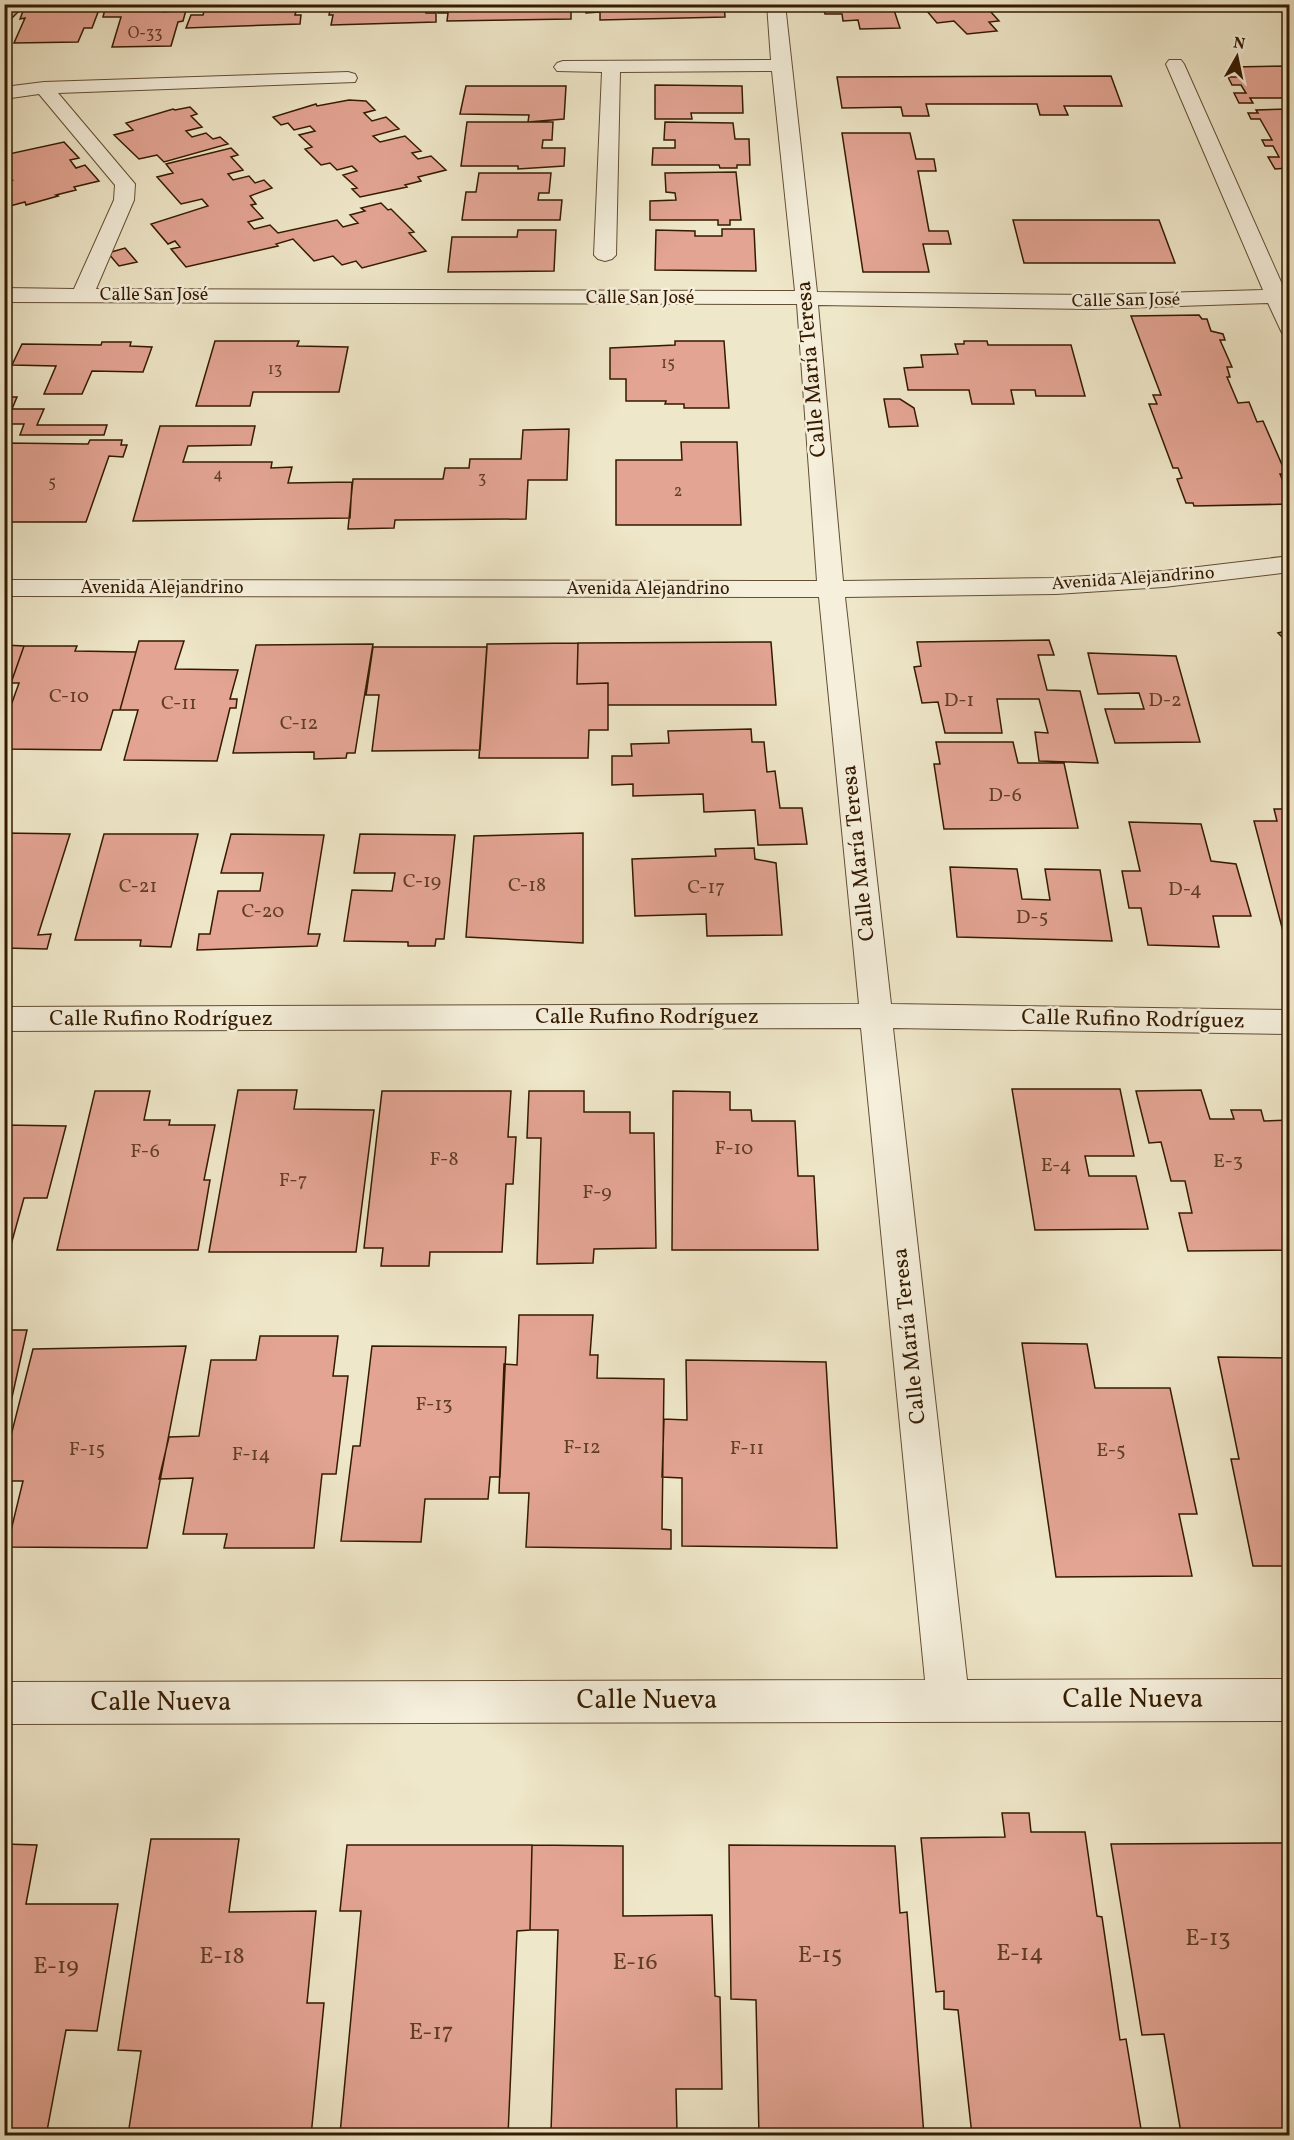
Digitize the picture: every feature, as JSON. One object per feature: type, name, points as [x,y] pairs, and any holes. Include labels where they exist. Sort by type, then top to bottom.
[{"type":"street","name":"Calle María Teresa","points":[[776,4],[807,298],[831,590],[948,1701]]},
{"type":"street","points":[[1175,63],[1290,328]]},
{"type":"street","points":[[563,67],[781,65]]},
{"type":"street","points":[[605,255],[611,66]]},
{"type":"street","points":[[4,93],[44,88],[348,78]]},
{"type":"street","points":[[44,88],[125,184],[124,200],[83,294]]},
{"type":"street","name":"Calle San José","points":[[4,295],[807,298],[1092,302],[1276,297]]},
{"type":"street","name":"Avenida Alejandrino","points":[[4,588],[831,590],[1056,586],[1164,579],[1290,564]]},
{"type":"street","name":"Calle Rufino Rodríguez","points":[[4,1019],[876,1016],[1290,1022]]},
{"type":"street","name":"Calle Nueva","points":[[4,1703],[1290,1700]]},
{"type":"building","points":[[165,4],[163,12],[186,10],[183,21],[178,22],[171,46],[112,47],[121,17],[103,17],[106,5]]},
{"type":"building","points":[[217,4],[298,4],[295,15],[301,15],[300,24],[186,28],[191,15],[203,15],[205,8],[216,8]]},
{"type":"building","points":[[427,4],[426,13],[436,13],[436,22],[331,25],[333,15],[329,15],[331,6]]},
{"type":"building","points":[[438,4],[547,4],[547,10],[571,10],[571,19],[447,21],[448,13],[438,13]]},
{"type":"building","points":[[586,4],[724,4],[725,17],[600,20],[600,12],[586,13]]},
{"type":"building","points":[[823,4],[898,4],[898,7],[893,7],[900,28],[860,29],[858,20],[843,21],[842,14],[825,14]]},
{"type":"building","points":[[921,4],[989,4],[995,11],[990,11],[999,21],[989,22],[997,31],[967,34],[954,21],[937,23]]},
{"type":"building","points":[[996,4],[1067,4],[1042,10],[1033,5],[1003,11]]},
{"type":"building","points":[[25,6],[100,7],[92,28],[84,28],[78,42],[14,43],[25,18],[20,19]]},
{"type":"building","points":[[4,8],[21,9],[4,26]]},
{"type":"building","points":[[1290,66],[1290,98],[1250,98],[1253,103],[1239,103],[1234,93],[1246,93],[1241,85],[1232,85],[1228,77],[1238,77],[1233,67]]},
{"type":"building","points":[[1111,76],[1122,106],[1064,106],[1068,115],[1040,115],[1037,104],[926,104],[929,116],[903,116],[901,107],[842,108],[837,77]]},
{"type":"building","points":[[655,85],[742,86],[743,113],[691,113],[692,119],[655,119]]},
{"type":"building","points":[[466,86],[566,86],[564,119],[528,122],[529,115],[460,114]]},
{"type":"building","points":[[349,100],[366,101],[375,110],[364,113],[372,121],[386,117],[399,129],[373,136],[380,142],[405,136],[421,151],[412,153],[418,159],[431,156],[446,170],[418,177],[421,181],[405,185],[407,187],[360,197],[352,189],[357,188],[343,175],[357,171],[352,166],[337,170],[330,163],[321,165],[305,149],[312,147],[299,135],[315,131],[310,126],[294,130],[288,123],[281,125],[273,117],[316,104],[317,106]]},
{"type":"building","points":[[190,107],[197,114],[191,116],[202,127],[186,131],[192,137],[206,133],[213,139],[220,137],[228,144],[164,162],[157,155],[139,159],[114,135],[133,130],[126,123],[173,109]]},
{"type":"building","points":[[1290,109],[1290,163],[1287,163],[1289,168],[1275,169],[1268,157],[1279,157],[1273,146],[1265,146],[1262,140],[1272,140],[1260,119],[1251,119],[1248,113],[1258,113],[1256,110]]},
{"type":"building","points":[[467,122],[553,122],[552,140],[543,140],[542,148],[565,148],[564,166],[518,169],[518,166],[461,166]]},
{"type":"building","points":[[665,122],[733,123],[735,139],[749,139],[750,165],[720,168],[719,165],[652,165],[653,148],[675,148],[675,140],[664,140]]},
{"type":"building","points":[[842,133],[910,133],[916,159],[934,159],[936,171],[918,171],[929,231],[948,231],[951,244],[923,244],[929,272],[863,272]]},
{"type":"building","points":[[64,142],[79,158],[70,160],[76,168],[85,165],[99,181],[74,187],[76,190],[26,205],[25,202],[6,207],[4,181],[12,180],[4,175],[4,155]]},
{"type":"building","points":[[231,148],[238,155],[231,157],[243,170],[228,174],[233,180],[249,176],[255,183],[264,180],[272,188],[250,196],[256,204],[251,205],[263,218],[248,222],[254,229],[270,225],[278,233],[337,220],[343,227],[358,223],[350,215],[365,211],[361,208],[381,203],[388,210],[391,209],[414,232],[409,233],[426,251],[362,268],[356,261],[342,265],[333,256],[314,261],[293,239],[276,244],[278,246],[186,267],[171,249],[180,247],[175,241],[168,244],[151,224],[208,206],[202,199],[181,204],[157,177],[173,173],[166,164]]},
{"type":"building","points":[[736,172],[741,220],[730,220],[730,225],[718,225],[718,220],[650,220],[650,201],[676,200],[675,193],[666,192],[665,173]]},
{"type":"building","points":[[479,173],[551,173],[549,193],[539,193],[538,200],[562,200],[560,220],[462,220],[466,192],[476,192]]},
{"type":"building","points":[[1013,220],[1159,220],[1175,263],[1024,263]]},
{"type":"building","points":[[722,229],[754,229],[756,271],[655,270],[656,230],[695,231],[695,236],[722,236]]},
{"type":"building","points":[[518,230],[556,230],[554,271],[448,272],[452,237],[517,237]]},
{"type":"building","points":[[125,248],[137,262],[119,266],[108,253]]},
{"type":"building","points":[[1199,315],[1202,319],[1207,319],[1211,331],[1223,334],[1225,340],[1220,340],[1232,367],[1227,367],[1230,377],[1227,377],[1238,403],[1249,402],[1257,422],[1263,421],[1286,474],[1280,474],[1290,497],[1290,504],[1194,506],[1193,503],[1186,503],[1177,479],[1182,478],[1178,468],[1173,468],[1149,404],[1157,404],[1153,395],[1161,395],[1131,316]]},
{"type":"building","points":[[215,341],[299,341],[297,346],[348,347],[339,392],[253,392],[250,406],[196,406]]},
{"type":"building","points":[[675,341],[724,341],[729,408],[684,408],[684,404],[665,404],[666,401],[626,401],[626,379],[610,379],[610,348],[675,345]]},
{"type":"building","points":[[964,341],[987,341],[988,345],[1071,345],[1085,396],[1036,396],[1035,390],[1011,390],[1014,404],[972,404],[969,390],[908,390],[904,368],[923,367],[921,355],[958,354],[955,344],[964,344]]},
{"type":"building","points":[[102,342],[131,342],[130,346],[152,347],[143,372],[92,371],[82,394],[44,394],[56,366],[12,365],[22,344],[101,345]]},
{"type":"building","points":[[4,397],[17,397],[12,409],[44,409],[37,425],[107,425],[104,435],[20,435],[24,424],[4,424]]},
{"type":"building","points":[[884,399],[900,399],[914,408],[918,426],[889,427]]},
{"type":"building","points":[[160,426],[255,426],[251,445],[188,446],[183,462],[272,462],[271,468],[292,467],[288,483],[352,482],[350,518],[133,521]]},
{"type":"building","points":[[569,429],[567,480],[528,480],[526,519],[395,520],[394,528],[348,529],[353,479],[443,479],[445,468],[469,468],[470,459],[521,459],[523,430]]},
{"type":"building","points":[[90,440],[122,440],[121,445],[127,445],[123,457],[109,456],[86,522],[4,522],[4,443],[88,444]]},
{"type":"building","points":[[681,442],[737,442],[741,525],[616,525],[616,460],[682,460]]},
{"type":"building","points":[[1290,630],[1290,645],[1278,633]]},
{"type":"building","points":[[1049,640],[1054,655],[1038,655],[1047,690],[1080,691],[1098,763],[1039,761],[1035,732],[1048,733],[1039,699],[997,699],[1002,733],[945,733],[938,702],[922,703],[914,667],[921,666],[917,642]]},
{"type":"building","points":[[139,641],[184,641],[175,669],[238,670],[230,699],[237,699],[236,708],[230,708],[217,761],[124,760],[138,710],[120,710]]},
{"type":"building","points":[[771,642],[776,705],[608,705],[608,683],[577,684],[578,643]]},
{"type":"building","points":[[578,643],[577,684],[608,683],[608,730],[589,730],[588,758],[479,758],[487,644]]},
{"type":"building","points":[[373,644],[355,753],[347,753],[346,758],[314,759],[314,752],[233,753],[256,645]]},
{"type":"building","points":[[4,645],[24,646],[11,683],[4,683]]},
{"type":"building","points":[[24,646],[77,646],[75,651],[136,652],[120,710],[113,710],[101,750],[4,749],[4,725],[19,683],[11,683]]},
{"type":"building","points":[[373,647],[487,647],[480,750],[372,751],[379,695],[366,695]]},
{"type":"building","points":[[1088,653],[1176,656],[1200,742],[1115,743],[1105,709],[1144,709],[1139,693],[1098,694]]},
{"type":"building","points":[[751,729],[752,742],[764,742],[767,772],[775,771],[780,808],[802,808],[807,844],[758,845],[755,810],[704,812],[703,794],[633,796],[633,784],[612,785],[612,756],[632,756],[631,744],[669,743],[668,731]]},
{"type":"building","points":[[936,742],[1013,742],[1018,763],[1064,763],[1078,828],[944,829],[934,764],[940,764]]},
{"type":"building","points":[[1274,809],[1290,809],[1290,958],[1254,821],[1277,821]]},
{"type":"building","points":[[1129,822],[1201,824],[1211,861],[1236,864],[1251,916],[1213,916],[1219,947],[1148,945],[1141,908],[1129,908],[1122,871],[1140,871]]},
{"type":"building","points":[[4,833],[70,834],[38,935],[51,934],[47,949],[4,948]]},
{"type":"building","points":[[583,833],[583,943],[466,937],[474,836]]},
{"type":"building","points":[[104,834],[198,834],[171,947],[140,946],[141,940],[75,940]]},
{"type":"building","points":[[231,834],[324,835],[308,934],[320,934],[317,946],[197,950],[199,934],[210,934],[218,891],[260,891],[263,873],[221,873]]},
{"type":"building","points":[[360,834],[455,835],[444,939],[436,939],[435,946],[408,946],[408,942],[344,941],[352,890],[392,891],[395,873],[354,873]]},
{"type":"building","points":[[754,848],[755,859],[776,863],[782,935],[707,936],[706,914],[635,916],[632,859],[716,856],[715,849]]},
{"type":"building","points":[[950,867],[1017,869],[1022,899],[1050,900],[1045,869],[1100,870],[1112,941],[957,937]]},
{"type":"building","points":[[1012,1089],[1120,1089],[1134,1156],[1085,1156],[1089,1176],[1136,1176],[1148,1229],[1035,1230]]},
{"type":"building","points":[[238,1090],[297,1090],[294,1109],[374,1110],[356,1252],[209,1252]]},
{"type":"building","points":[[1201,1090],[1210,1119],[1234,1119],[1231,1110],[1261,1110],[1264,1121],[1290,1120],[1290,1250],[1188,1251],[1179,1213],[1192,1213],[1185,1181],[1171,1181],[1161,1142],[1149,1143],[1136,1091]]},
{"type":"building","points":[[95,1091],[150,1091],[144,1120],[170,1120],[169,1125],[215,1125],[204,1180],[210,1180],[198,1250],[57,1250]]},
{"type":"building","points":[[382,1091],[511,1091],[508,1137],[516,1137],[513,1184],[506,1184],[502,1252],[430,1252],[429,1266],[381,1266],[383,1248],[364,1248]]},
{"type":"building","points":[[529,1091],[584,1091],[584,1112],[630,1112],[630,1133],[654,1133],[656,1248],[594,1249],[593,1263],[537,1264],[541,1138],[527,1138]]},
{"type":"building","points":[[673,1091],[730,1092],[730,1110],[751,1110],[752,1121],[795,1121],[798,1176],[814,1176],[818,1250],[672,1250]]},
{"type":"building","points":[[4,1125],[66,1126],[47,1198],[24,1198],[9,1252],[4,1252]]},
{"type":"building","points":[[519,1315],[593,1315],[590,1355],[598,1355],[597,1378],[664,1379],[662,1529],[671,1530],[671,1549],[526,1547],[529,1493],[499,1493],[504,1364],[517,1365]]},
{"type":"building","points":[[4,1330],[27,1330],[4,1433]]},
{"type":"building","points":[[260,1336],[338,1336],[333,1376],[348,1376],[336,1474],[322,1474],[314,1548],[224,1548],[227,1534],[183,1534],[193,1478],[159,1479],[169,1437],[199,1436],[211,1360],[256,1360]]},
{"type":"building","points":[[1022,1343],[1087,1344],[1095,1388],[1170,1388],[1197,1514],[1179,1514],[1192,1576],[1056,1577]]},
{"type":"building","points":[[186,1346],[147,1548],[7,1547],[23,1481],[4,1481],[4,1463],[33,1349]]},
{"type":"building","points":[[372,1346],[506,1347],[500,1477],[490,1477],[488,1499],[425,1499],[421,1542],[341,1541],[353,1446],[360,1446]]},
{"type":"building","points":[[1218,1357],[1290,1358],[1290,1566],[1253,1566],[1231,1459],[1239,1459]]},
{"type":"building","points":[[686,1360],[826,1362],[837,1548],[682,1546],[682,1478],[662,1477],[664,1419],[687,1420]]},
{"type":"building","points":[[1002,1813],[1029,1813],[1031,1832],[1085,1832],[1097,1916],[1102,1917],[1120,2040],[1126,2039],[1142,2135],[972,2135],[958,2010],[944,2009],[944,1991],[936,1992],[921,1838],[1005,1837]]},
{"type":"building","points":[[151,1839],[239,1839],[229,1912],[316,1911],[307,2003],[324,2003],[311,2136],[128,2135],[141,2051],[118,2050]]},
{"type":"building","points":[[1290,1843],[1290,2132],[1181,2133],[1164,2034],[1142,2035],[1111,1844]]},
{"type":"building","points":[[4,1844],[37,1845],[26,1904],[118,1904],[97,2031],[66,2030],[47,2131],[4,2130]]},
{"type":"building","points":[[347,1845],[532,1845],[530,1930],[517,1931],[508,2135],[340,2134],[361,1911],[340,1911]]},
{"type":"building","points":[[532,1845],[623,1846],[623,1916],[712,1915],[715,1996],[720,1997],[722,2089],[676,2089],[677,2132],[551,2131],[558,1930],[530,1930]]},
{"type":"building","points":[[729,1845],[895,1846],[900,1913],[907,1912],[924,2136],[759,2136],[756,2000],[731,1999]]}]
